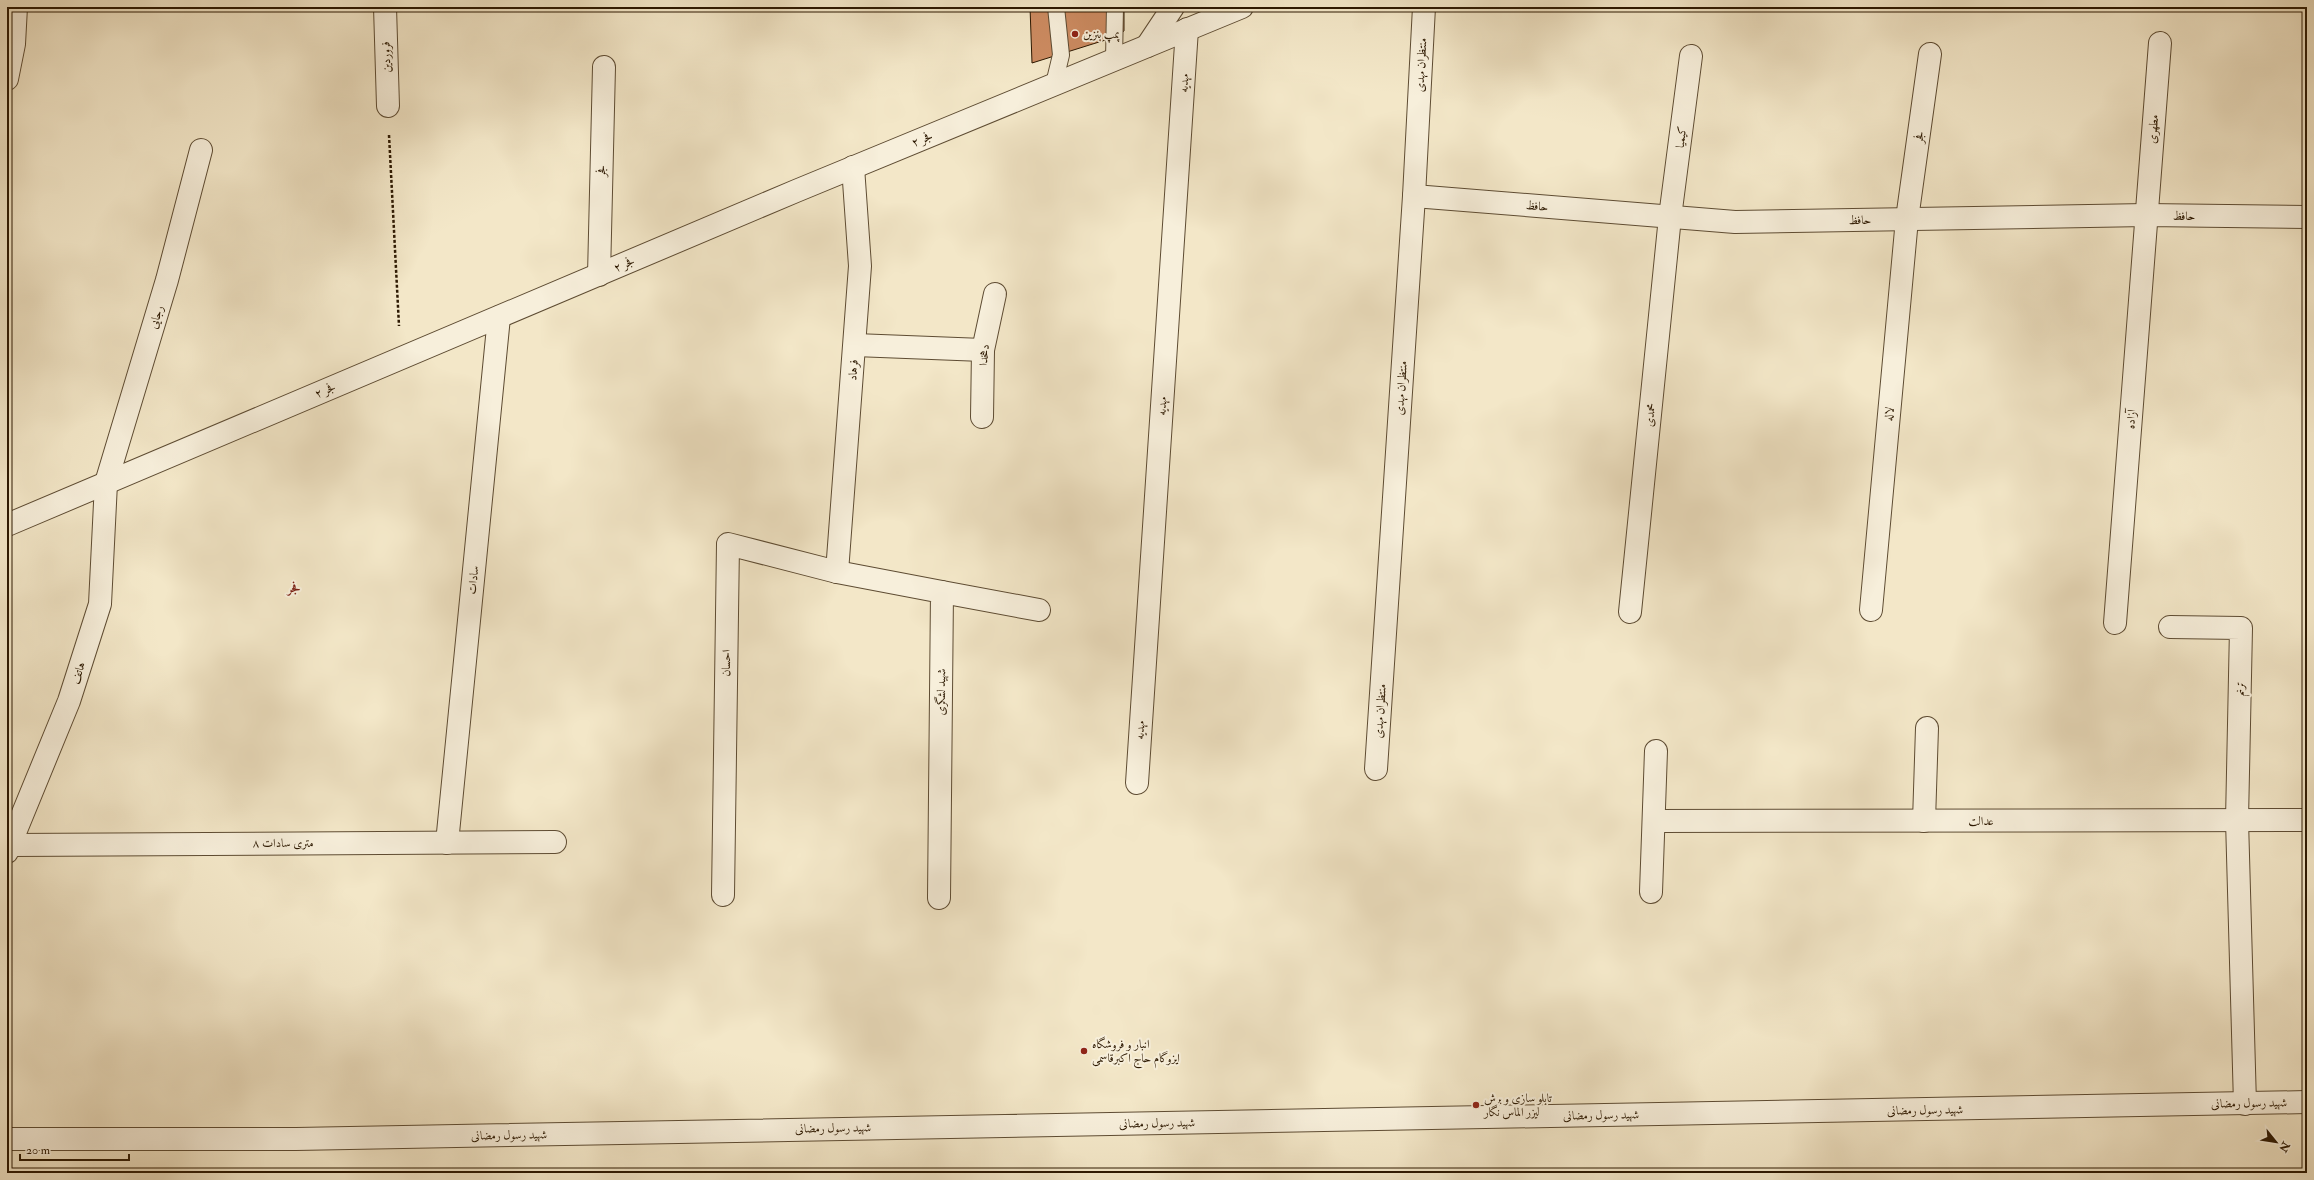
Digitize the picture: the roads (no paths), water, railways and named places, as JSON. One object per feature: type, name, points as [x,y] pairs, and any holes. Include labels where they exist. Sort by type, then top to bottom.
[{"type":"street","points":[[7,79],[14,44],[16,7]]},
{"type":"street","name":"فروردین","points":[[385,7],[388,106]]},
{"type":"street","points":[[1147,46],[1173,7]]},
{"type":"street","name":"فجر ۲","points":[[7,525],[599,274],[1242,7]]},
{"type":"street","name":"منتظران مهدی","points":[[1376,769],[1414,196],[1424,7]]},
{"type":"street","name":"مهدیه","points":[[1137,783],[1187,29]]},
{"type":"street","name":"مطهری","points":[[2146,215],[2160,43]]},
{"type":"street","name":"فجر","points":[[1907,219],[1930,54]]},
{"type":"street","name":"کیمیا","points":[[1670,217],[1691,56]]},
{"type":"street","name":"فجر","points":[[599,274],[604,68]]},
{"type":"street","name":"رجایی","points":[[106,483],[167,280],[201,150]]},
{"type":"street","name":"فرهاد","points":[[837,572],[860,266],[853,168]]},
{"type":"street","name":"حافظ","points":[[1414,196],[1735,222],[2146,215],[2307,217]]},
{"type":"street","name":"آزاده","points":[[2115,623],[2146,215]]},
{"type":"street","name":"محمدی","points":[[1630,612],[1670,217]]},
{"type":"street","name":"لاله","points":[[1871,610],[1907,219]]},
{"type":"street","name":"دهخدا","points":[[982,417],[983,350],[995,294]]},
{"type":"street","name":"سادات","points":[[448,843],[498,317]]},
{"type":"street","points":[[855,345],[983,350]]},
{"type":"street","name":"هاتف","points":[[9,848],[70,701],[100,604],[106,483]]},
{"type":"street","name":"احسان","points":[[723,895],[728,544],[837,572]]},
{"type":"street","points":[[837,572],[1039,610]]},
{"type":"street","name":"شهید لشگری","points":[[939,898],[942,592]]},
{"type":"street","name":"ترنم","points":[[2170,627],[2241,628],[2237,820]]},
{"type":"street","points":[[1924,820],[1927,728]]},
{"type":"street","points":[[1651,892],[1655,821],[1656,751]]},
{"type":"street","points":[[2237,820],[2245,1104]]},
{"type":"street","name":"عدالت","points":[[1655,821],[2307,820]]},
{"type":"street","name":"۸ متری سادات","points":[[9,848],[555,842]]},
{"type":"street","name":"شهید رسول رمضانی","points":[[7,1139],[296,1139],[2307,1102]]},
{"type":"lane","points":[[1054,84],[1061,55],[1056,7]]},
{"type":"lane","points":[[1114,60],[1115,7]]},
{"type":"place","name":"پمپ بنزین","points":[[1075,34]]},
{"type":"place","name":"انبار و فروشگاه ایزوگام حاج اکبرقاسمی","points":[[1084,1051]]},
{"type":"place","name":"تابلو سازی و برش لیزر الماس نگار","points":[[1476,1105]]},
{"type":"district","name":"فجر","points":[[294,587]]}]
